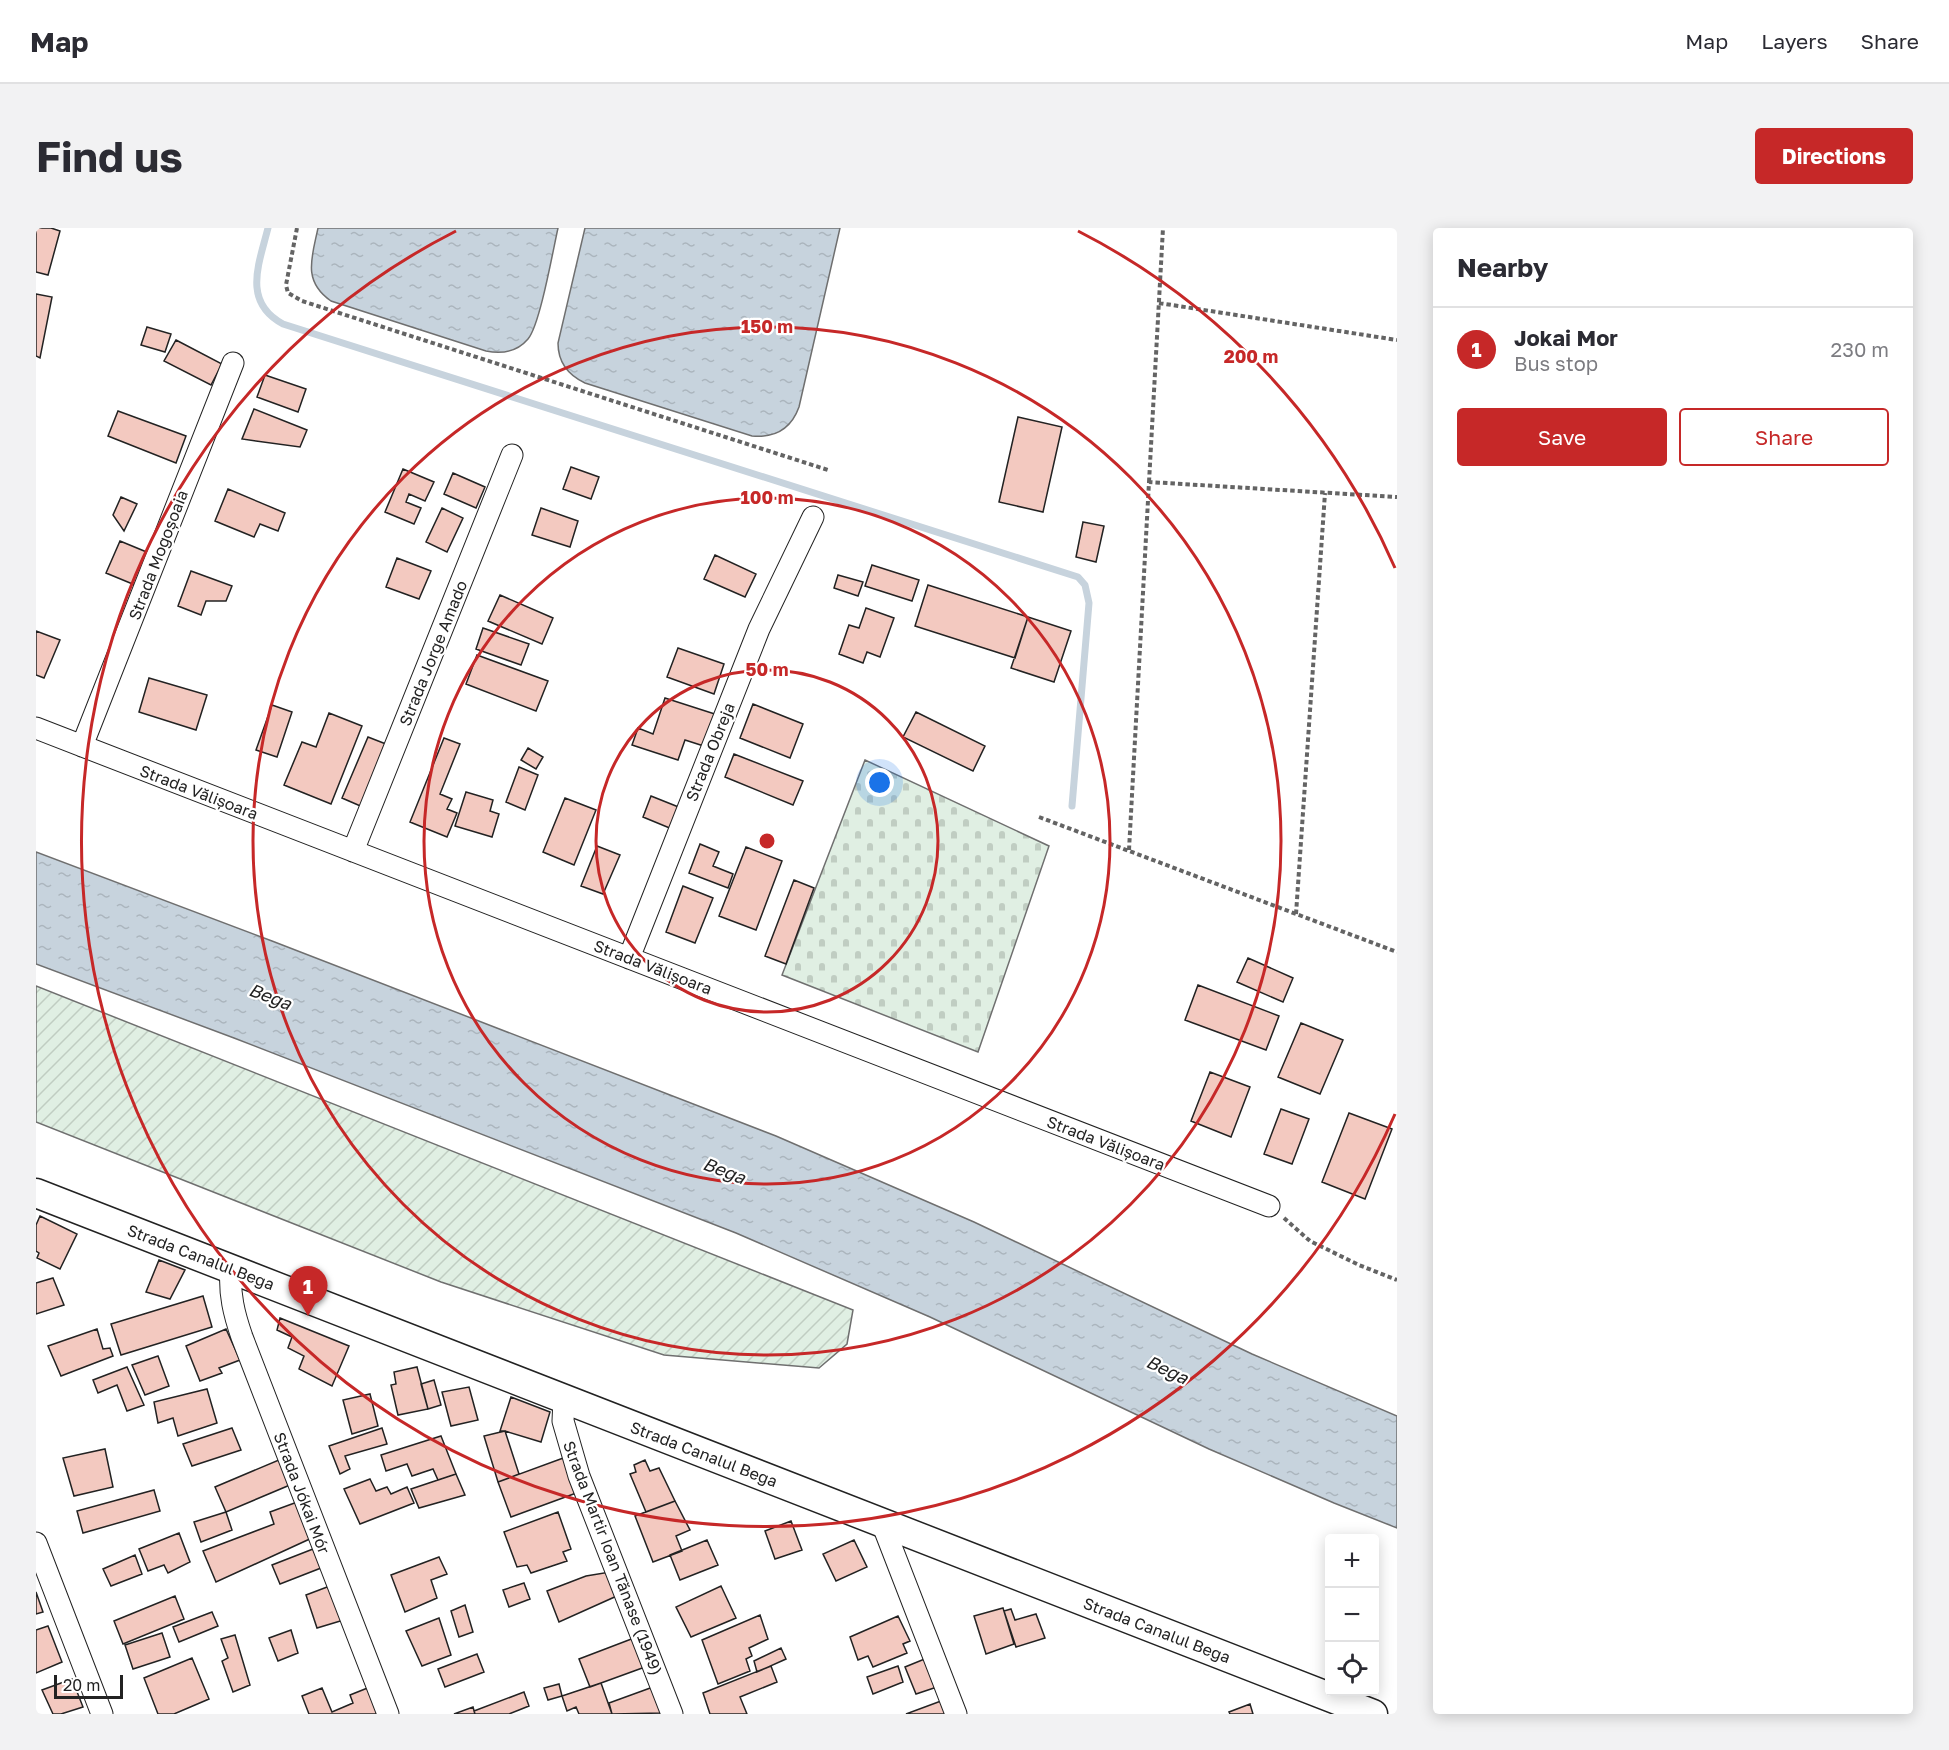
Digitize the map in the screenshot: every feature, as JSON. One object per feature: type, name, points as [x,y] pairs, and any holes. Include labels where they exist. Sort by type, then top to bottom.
[{"type":"street","name":"Strada Mogoșoaia","points":[[82,746],[233,363]]},
{"type":"street","name":"Strada Jorge Amado","points":[[353,851],[512,455]]},
{"type":"street","name":"Strada Obreja","points":[[629,958],[759,629],[813,517]]},
{"type":"street","name":"Strada Vălișoara","points":[[36,728],[1269,1206]]},
{"type":"street","name":"Strada Canalul Bega","points":[[36,1193],[1372,1714]]},
{"type":"street","name":"Strada Jókai Mór","points":[[231,1269],[229,1287],[232,1309],[388,1714]]},
{"type":"street","name":"Strada Martir Ioan Tănase (1949)","points":[[564,1399],[563,1421],[573,1458],[672,1714]]},
{"type":"street","points":[[882,1523],[956,1714]]},
{"type":"street","points":[[36,1543],[102,1714]]},
{"type":"path","points":[[297,228],[286,285],[288,293],[302,301],[828,470]]},
{"type":"path","points":[[1129,850],[1163,228]]},
{"type":"path","points":[[1159,303],[1397,340]]},
{"type":"path","points":[[1149,482],[1397,497]]},
{"type":"path","points":[[1296,914],[1325,493]]},
{"type":"path","points":[[1040,817],[1397,952]]},
{"type":"path","points":[[1269,1206],[1310,1241],[1359,1265],[1397,1280]]},
{"type":"green space","points":[[865,760],[1049,846],[978,1052],[782,975]]},
{"type":"green space","points":[[36,986],[853,1310],[847,1344],[819,1368],[664,1355],[441,1282],[36,1122]]},
{"type":"water","points":[[318,228],[558,228],[533,331],[519,347],[497,352],[486,351],[331,301],[316,285],[311,268]]},
{"type":"water","points":[[585,228],[840,228],[799,407],[791,421],[774,434],[752,436],[585,383],[569,372],[562,362],[558,343]]},
{"type":"water","name":"Bega","points":[[36,852],[776,1136],[974,1222],[1252,1354],[1397,1416],[1397,1528],[1209,1449],[930,1317],[736,1233],[234,1038],[36,964]]},
{"type":"building","points":[[36,228],[51,228],[60,231],[48,275],[36,272]]},
{"type":"building","points":[[36,294],[52,297],[40,358],[36,356]]},
{"type":"building","points":[[147,327],[171,334],[165,352],[141,345]]},
{"type":"building","points":[[176,340],[222,364],[211,385],[164,361]]},
{"type":"building","points":[[265,375],[306,389],[298,412],[257,397]]},
{"type":"building","points":[[254,409],[307,430],[300,447],[242,439]]},
{"type":"building","points":[[118,411],[186,436],[176,463],[108,436]]},
{"type":"building","points":[[1018,417],[1062,427],[1043,512],[999,502]]},
{"type":"building","points":[[571,467],[599,477],[591,499],[563,489]]},
{"type":"building","points":[[403,469],[434,482],[425,501],[409,494],[406,502],[421,508],[414,524],[385,512]]},
{"type":"building","points":[[453,473],[485,487],[476,508],[444,494]]},
{"type":"building","points":[[228,489],[285,513],[278,531],[260,524],[254,537],[215,521]]},
{"type":"building","points":[[121,497],[137,504],[124,531],[113,515]]},
{"type":"building","points":[[442,508],[463,518],[447,552],[426,542]]},
{"type":"building","points":[[541,508],[578,521],[570,547],[532,535]]},
{"type":"building","points":[[1083,522],[1104,526],[1096,562],[1076,557]]},
{"type":"building","points":[[120,541],[149,553],[135,585],[106,573]]},
{"type":"building","points":[[715,555],[756,574],[745,597],[704,579]]},
{"type":"building","points":[[397,558],[431,571],[419,599],[386,587]]},
{"type":"building","points":[[872,565],[919,580],[912,601],[865,586]]},
{"type":"building","points":[[191,571],[232,586],[226,601],[206,601],[201,615],[178,606]]},
{"type":"building","points":[[838,575],[863,582],[858,596],[834,588]]},
{"type":"building","points":[[928,585],[1028,617],[1015,658],[915,626]]},
{"type":"building","points":[[500,595],[553,618],[542,644],[488,621]]},
{"type":"building","points":[[866,608],[894,618],[880,657],[867,652],[863,663],[839,654],[849,625],[859,628]]},
{"type":"building","points":[[1028,617],[1071,631],[1054,682],[1011,668]]},
{"type":"building","points":[[483,628],[529,644],[521,665],[476,649]]},
{"type":"building","points":[[36,631],[60,640],[44,678],[36,675]]},
{"type":"building","points":[[678,648],[724,664],[714,694],[667,677]]},
{"type":"building","points":[[477,655],[548,681],[536,711],[466,684]]},
{"type":"building","points":[[149,678],[207,695],[196,730],[139,712]]},
{"type":"building","points":[[665,698],[721,716],[710,748],[685,740],[678,760],[632,745],[638,728],[653,734]]},
{"type":"building","points":[[753,704],[803,724],[790,758],[740,738]]},
{"type":"building","points":[[272,705],[292,712],[277,757],[256,750]]},
{"type":"building","points":[[916,712],[985,746],[973,771],[903,737]]},
{"type":"building","points":[[329,713],[362,726],[331,804],[284,785],[302,742],[316,747]]},
{"type":"building","points":[[368,737],[391,746],[365,808],[342,798]]},
{"type":"building","points":[[444,738],[460,744],[440,794],[452,799],[447,809],[457,813],[447,837],[410,822]]},
{"type":"building","points":[[528,748],[543,757],[536,769],[521,760]]},
{"type":"building","points":[[734,754],[803,781],[793,805],[725,777]]},
{"type":"building","points":[[519,767],[538,775],[525,810],[506,802]]},
{"type":"building","points":[[466,792],[493,800],[490,811],[499,814],[492,837],[455,826]]},
{"type":"building","points":[[651,796],[681,808],[672,829],[643,817]]},
{"type":"building","points":[[565,798],[596,810],[574,865],[543,852]]},
{"type":"building","points":[[700,844],[719,852],[713,866],[733,874],[728,888],[689,873]]},
{"type":"building","points":[[597,846],[620,855],[603,894],[581,886]]},
{"type":"building","points":[[746,847],[782,861],[756,930],[719,916]]},
{"type":"building","points":[[794,880],[814,888],[786,964],[765,956]]},
{"type":"building","points":[[683,886],[713,898],[695,943],[666,932]]},
{"type":"building","points":[[1248,958],[1293,978],[1283,1002],[1237,982]]},
{"type":"building","points":[[1198,985],[1279,1016],[1266,1050],[1185,1020]]},
{"type":"building","points":[[1301,1023],[1343,1040],[1320,1094],[1278,1077]]},
{"type":"building","points":[[1210,1072],[1250,1087],[1231,1137],[1191,1121]]},
{"type":"building","points":[[1281,1109],[1309,1119],[1292,1164],[1264,1154]]},
{"type":"building","points":[[1349,1113],[1392,1129],[1365,1199],[1322,1182]]},
{"type":"building","points":[[40,1216],[77,1234],[60,1269],[37,1258],[39,1253],[36,1251],[36,1225]]},
{"type":"building","points":[[159,1260],[185,1270],[170,1299],[146,1292]]},
{"type":"building","points":[[53,1278],[64,1305],[36,1314],[36,1283]]},
{"type":"building","points":[[203,1296],[212,1327],[121,1355],[111,1324]]},
{"type":"building","points":[[280,1318],[349,1346],[332,1386],[299,1369],[304,1356],[288,1348],[292,1337],[277,1330]]},
{"type":"building","points":[[97,1329],[103,1349],[110,1348],[113,1356],[61,1376],[48,1346]]},
{"type":"building","points":[[226,1329],[240,1360],[219,1368],[222,1373],[200,1381],[186,1346]]},
{"type":"building","points":[[158,1356],[169,1386],[145,1395],[132,1365]]},
{"type":"building","points":[[127,1367],[144,1405],[127,1411],[117,1385],[98,1393],[93,1380]]},
{"type":"building","points":[[417,1367],[428,1409],[398,1415],[391,1385],[396,1384],[394,1372]]},
{"type":"building","points":[[434,1380],[441,1405],[428,1409],[421,1384]]},
{"type":"building","points":[[469,1387],[478,1420],[451,1426],[442,1392]]},
{"type":"building","points":[[207,1389],[217,1423],[178,1436],[173,1418],[158,1423],[154,1402]]},
{"type":"building","points":[[370,1394],[378,1426],[352,1434],[343,1400]]},
{"type":"building","points":[[511,1397],[550,1412],[541,1442],[500,1431]]},
{"type":"building","points":[[232,1428],[241,1450],[192,1466],[183,1444]]},
{"type":"building","points":[[382,1428],[387,1444],[345,1456],[350,1469],[340,1474],[329,1446]]},
{"type":"building","points":[[505,1431],[519,1474],[498,1482],[484,1436]]},
{"type":"building","points":[[441,1436],[456,1474],[438,1480],[433,1469],[412,1476],[407,1464],[386,1471],[381,1455]]},
{"type":"building","points":[[105,1449],[113,1487],[74,1496],[63,1458]]},
{"type":"building","points":[[286,1457],[297,1482],[226,1512],[215,1487]]},
{"type":"building","points":[[566,1457],[579,1492],[511,1517],[498,1482]]},
{"type":"building","points":[[645,1460],[650,1471],[659,1468],[675,1501],[646,1512],[630,1474],[636,1472],[634,1465]]},
{"type":"building","points":[[456,1474],[465,1495],[419,1508],[411,1489]]},
{"type":"building","points":[[370,1479],[376,1491],[387,1487],[391,1494],[407,1487],[414,1503],[360,1524],[344,1489]]},
{"type":"building","points":[[154,1490],[160,1511],[83,1533],[77,1511]]},
{"type":"building","points":[[300,1501],[314,1537],[216,1582],[203,1551],[274,1524],[270,1512]]},
{"type":"building","points":[[675,1501],[690,1530],[676,1536],[682,1551],[653,1562],[635,1516]]},
{"type":"building","points":[[226,1512],[232,1530],[201,1542],[194,1522]]},
{"type":"building","points":[[558,1512],[571,1549],[563,1552],[567,1561],[531,1573],[527,1565],[517,1567],[504,1532]]},
{"type":"building","points":[[791,1521],[802,1550],[775,1559],[765,1531]]},
{"type":"building","points":[[179,1533],[190,1562],[168,1573],[164,1565],[148,1571],[139,1549]]},
{"type":"building","points":[[707,1540],[718,1565],[680,1580],[670,1555]]},
{"type":"building","points":[[854,1540],[867,1567],[836,1581],[823,1554]]},
{"type":"building","points":[[313,1549],[321,1568],[280,1584],[272,1565]]},
{"type":"building","points":[[135,1555],[142,1574],[111,1586],[103,1569]]},
{"type":"building","points":[[439,1557],[447,1574],[431,1580],[437,1598],[405,1612],[391,1575]]},
{"type":"building","points":[[610,1572],[619,1595],[559,1622],[547,1591],[586,1576]]},
{"type":"building","points":[[524,1583],[530,1599],[509,1607],[503,1590]]},
{"type":"building","points":[[335,1584],[347,1619],[317,1628],[306,1595]]},
{"type":"building","points":[[721,1586],[736,1618],[691,1637],[676,1607]]},
{"type":"building","points":[[36,1592],[43,1612],[36,1614]]},
{"type":"building","points":[[175,1596],[184,1619],[123,1644],[114,1621]]},
{"type":"building","points":[[465,1605],[473,1632],[459,1637],[451,1611]]},
{"type":"building","points":[[1003,1608],[1014,1644],[986,1654],[974,1616]]},
{"type":"building","points":[[1011,1609],[1015,1620],[1036,1614],[1045,1638],[1016,1647],[1004,1611]]},
{"type":"building","points":[[212,1612],[218,1626],[179,1642],[173,1627]]},
{"type":"building","points":[[760,1615],[768,1639],[749,1648],[752,1656],[746,1659],[750,1671],[718,1684],[702,1640]]},
{"type":"building","points":[[898,1616],[910,1641],[903,1644],[907,1653],[873,1667],[868,1656],[858,1660],[850,1637]]},
{"type":"building","points":[[439,1618],[451,1655],[422,1666],[406,1631]]},
{"type":"building","points":[[48,1626],[62,1662],[36,1673],[36,1630]]},
{"type":"building","points":[[291,1630],[298,1653],[278,1661],[269,1638]]},
{"type":"building","points":[[162,1633],[170,1657],[133,1669],[125,1645]]},
{"type":"building","points":[[235,1635],[250,1685],[233,1692],[222,1661],[228,1658],[221,1639]]},
{"type":"building","points":[[634,1638],[645,1667],[590,1687],[579,1659]]},
{"type":"building","points":[[781,1648],[786,1659],[757,1672],[754,1661]]},
{"type":"building","points":[[477,1654],[484,1672],[445,1687],[438,1669]]},
{"type":"building","points":[[192,1658],[209,1699],[174,1714],[158,1714],[144,1678]]},
{"type":"building","points":[[927,1658],[937,1687],[916,1694],[905,1667]]},
{"type":"building","points":[[771,1666],[777,1682],[740,1697],[747,1714],[710,1714],[703,1693]]},
{"type":"building","points":[[898,1666],[903,1682],[873,1694],[867,1677]]},
{"type":"building","points":[[72,1679],[83,1707],[61,1714],[53,1714],[42,1690]]},
{"type":"building","points":[[601,1683],[612,1714],[579,1714],[576,1707],[567,1711],[562,1696]]},
{"type":"building","points":[[559,1684],[562,1696],[548,1700],[544,1688]]},
{"type":"building","points":[[375,1685],[387,1714],[309,1714],[302,1696],[322,1688],[332,1712],[353,1703],[350,1695]]},
{"type":"building","points":[[653,1687],[663,1713],[612,1714],[609,1703]]},
{"type":"building","points":[[524,1692],[529,1706],[509,1714],[475,1714],[474,1711]]},
{"type":"building","points":[[941,1701],[946,1714],[906,1714]]},
{"type":"building","points":[[1250,1704],[1253,1714],[1230,1714],[1229,1712]]},
{"type":"building","points":[[473,1707],[475,1714],[454,1714]]},
{"type":"waterway","points":[[268,228],[258,268],[258,293],[262,305],[270,315],[283,324],[1078,577],[1085,585],[1089,603],[1072,806]]},
{"type":"place","name":"Jokai Mor","points":[[308,1316]]}]
